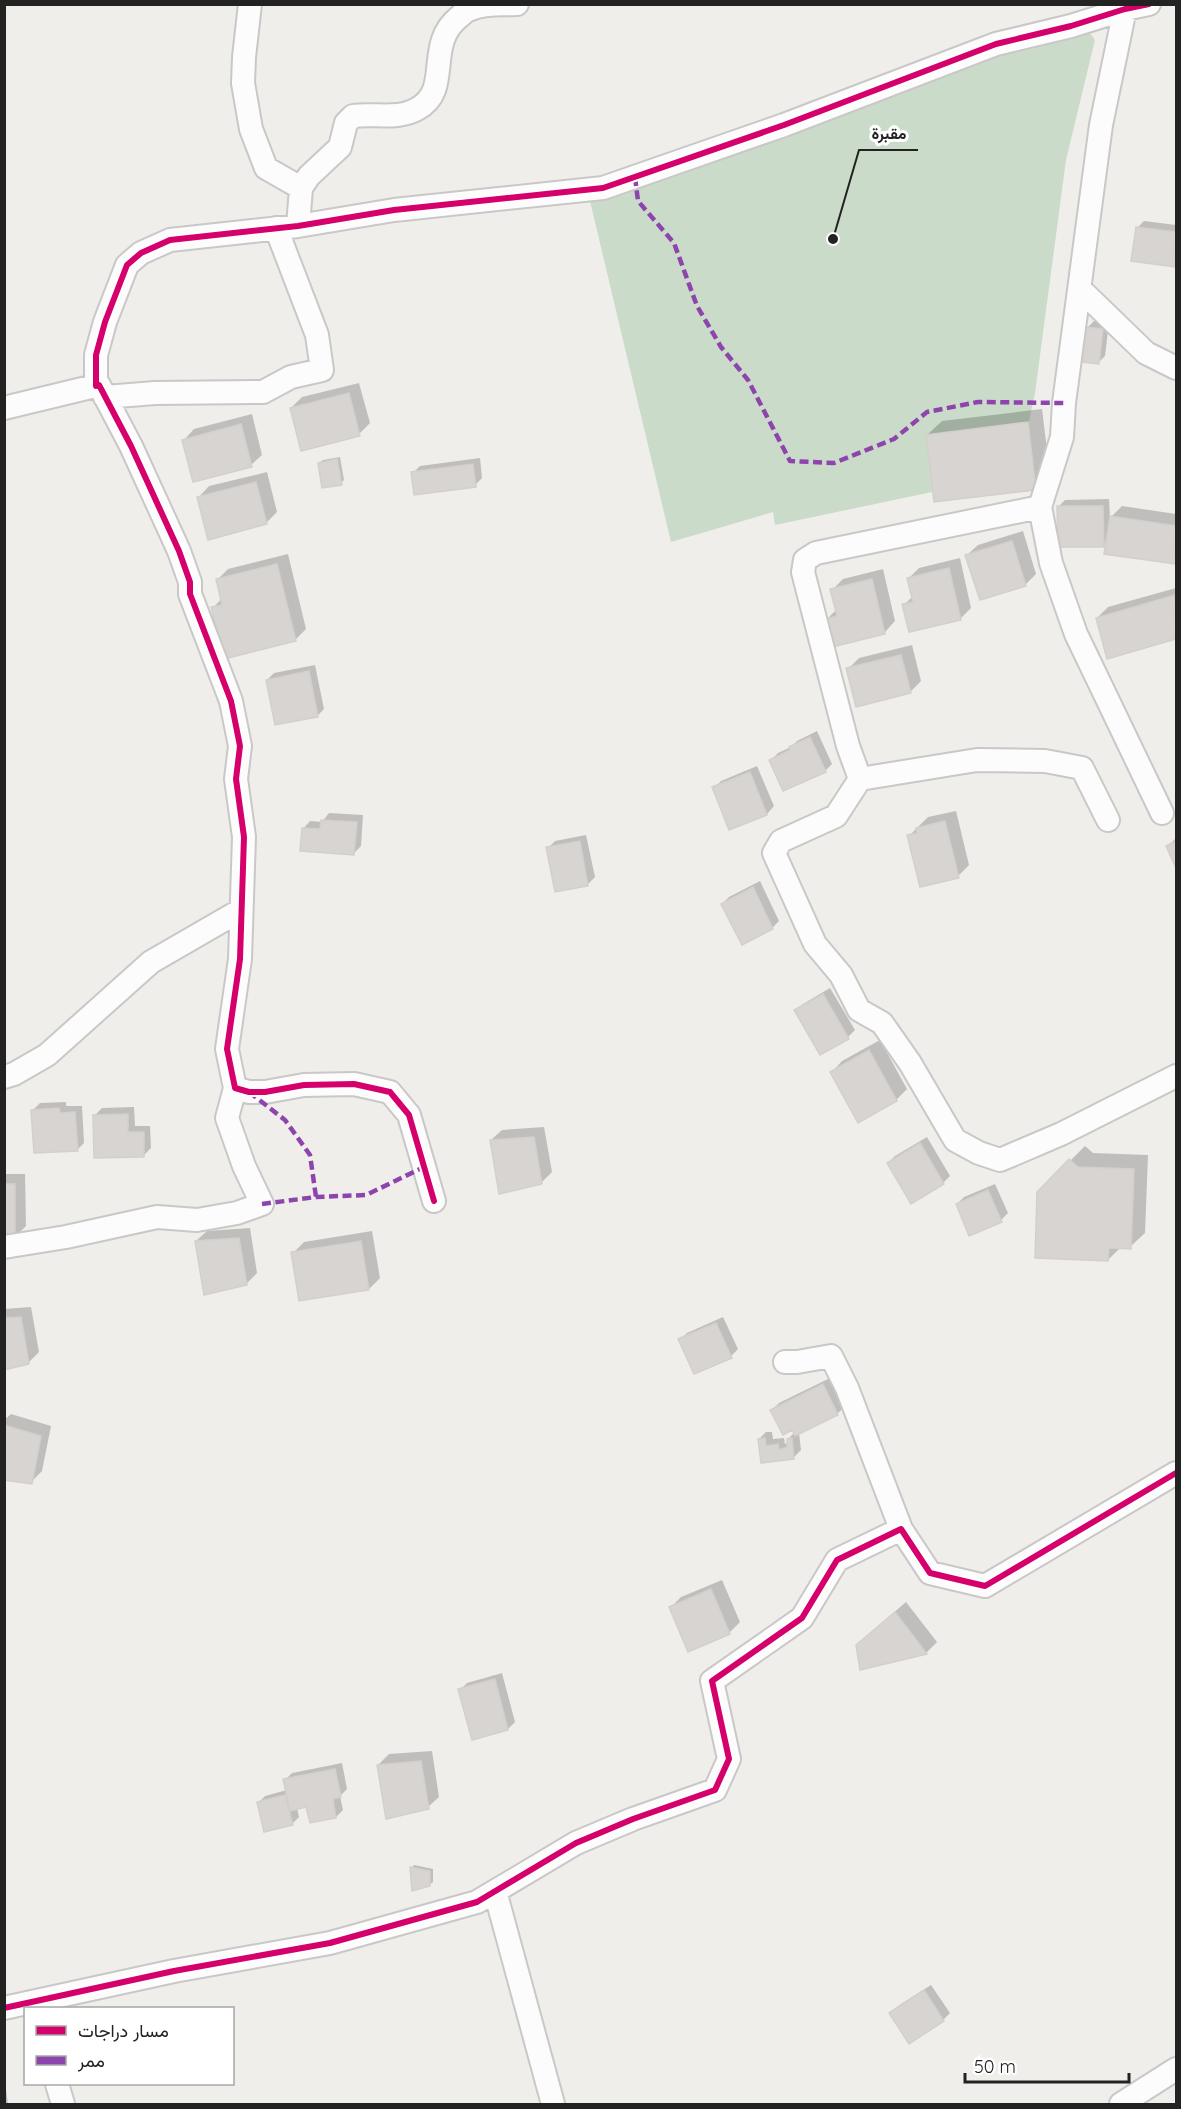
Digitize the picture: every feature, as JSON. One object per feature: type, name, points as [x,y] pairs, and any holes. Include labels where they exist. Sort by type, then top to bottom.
[{"type":"street","points":[[250,4],[243,83],[251,129],[266,168],[301,188]]},
{"type":"street","points":[[4,408],[102,391],[263,392],[291,377],[321,370],[317,334],[287,227],[301,188],[309,176],[340,147],[346,123],[353,116],[398,115],[415,111],[429,102],[437,87],[438,58],[443,38],[453,21],[469,9],[490,5],[517,4]]},
{"type":"street","points":[[4,1247],[66,1237],[157,1217],[207,1219],[237,1213],[262,1204],[244,1166],[227,1118],[235,1088],[227,1049],[240,959],[244,882],[244,837],[237,779],[240,746],[231,701],[190,594],[190,582],[179,551],[131,446],[102,391],[96,386],[96,355],[105,322],[127,265],[141,253],[170,240],[287,227],[394,210],[603,188],[784,124],[996,44],[1071,26],[1127,7],[1149,4]]},
{"type":"street","points":[[1127,7],[1101,124],[1064,403],[1062,437],[1040,507],[1051,563],[1076,634],[1162,813]]},
{"type":"street","points":[[1080,289],[1146,353],[1176,368]]},
{"type":"street","points":[[860,779],[848,746],[803,572],[805,560],[816,552],[1040,507]]},
{"type":"street","points":[[1108,820],[1082,768],[1045,761],[977,760],[860,779],[836,816],[781,841],[774,853],[780,871],[815,944],[841,975],[859,1010],[882,1023],[910,1063],[955,1140],[979,1153],[999,1160],[1061,1134],[1176,1076]]},
{"type":"street","points":[[4,1077],[14,1074],[46,1055],[151,962],[241,910]]},
{"type":"street","points":[[235,1088],[249,1092],[265,1092],[304,1085],[354,1084],[390,1092],[409,1115],[434,1201]]},
{"type":"street","points":[[785,1362],[831,1356],[847,1389],[901,1529],[930,1573],[985,1587],[1176,1473]]},
{"type":"street","points":[[4,2008],[35,2004],[174,1971],[330,1942],[477,1902],[576,1843],[633,1819],[715,1790],[729,1759],[712,1681],[802,1618],[837,1560],[901,1529]]},
{"type":"street","points":[[495,1891],[553,2104]]},
{"type":"street","points":[[1121,2104],[1176,2069]]},
{"type":"street","points":[[57,2085],[63,2104]]},
{"type":"green space","points":[[1087,29],[1095,40],[1066,160],[1035,393],[1018,474],[775,525],[773,512],[671,542],[590,201],[1003,50]]},
{"type":"building","points":[[1136,227],[1176,232],[1175,267],[1131,261]]},
{"type":"building","points":[[1085,327],[1103,329],[1099,364],[1081,362]]},
{"type":"building","points":[[349,393],[360,436],[301,451],[290,408]]},
{"type":"building","points":[[1028,422],[1036,490],[934,502],[926,435]]},
{"type":"building","points":[[241,424],[252,467],[193,482],[182,440]]},
{"type":"building","points":[[337,459],[342,485],[322,488],[318,463]]},
{"type":"building","points":[[473,464],[476,487],[414,495],[411,472]]},
{"type":"building","points":[[256,482],[267,524],[208,540],[197,497]]},
{"type":"building","points":[[1057,506],[1103,506],[1104,547],[1058,547]]},
{"type":"building","points":[[1110,516],[1176,526],[1175,564],[1104,554]]},
{"type":"building","points":[[1012,541],[1026,586],[980,600],[965,555]]},
{"type":"building","points":[[277,564],[296,641],[224,659],[211,607],[222,605],[216,579]]},
{"type":"building","points":[[949,568],[961,620],[909,632],[902,604],[913,602],[907,578]]},
{"type":"building","points":[[872,579],[885,634],[832,647],[825,619],[837,616],[830,589]]},
{"type":"building","points":[[1175,595],[1176,639],[1107,659],[1096,618]]},
{"type":"building","points":[[901,655],[911,693],[856,707],[846,668]]},
{"type":"building","points":[[309,671],[318,717],[275,725],[266,680]]},
{"type":"building","points":[[810,737],[826,772],[783,791],[769,760]]},
{"type":"building","points":[[750,772],[767,815],[729,830],[712,787]]},
{"type":"building","points":[[321,820],[357,822],[354,855],[300,851],[302,828],[320,829]]},
{"type":"building","points":[[945,821],[959,878],[920,887],[907,835],[917,833],[916,828]]},
{"type":"building","points":[[580,841],[588,886],[555,892],[546,847]]},
{"type":"building","points":[[1176,841],[1176,868],[1166,846]]},
{"type":"building","points":[[753,887],[773,929],[742,945],[721,904]]},
{"type":"building","points":[[823,994],[849,1039],[820,1055],[794,1010]]},
{"type":"building","points":[[869,1050],[897,1101],[858,1123],[830,1072]]},
{"type":"building","points":[[59,1108],[60,1113],[75,1112],[78,1151],[34,1153],[31,1110]]},
{"type":"building","points":[[128,1114],[128,1132],[144,1132],[144,1157],[94,1158],[93,1115]]},
{"type":"building","points":[[534,1137],[542,1184],[499,1194],[490,1140]]},
{"type":"building","points":[[920,1143],[944,1184],[911,1204],[887,1163]]},
{"type":"building","points":[[1069,1159],[1078,1167],[1134,1169],[1131,1249],[1109,1248],[1108,1261],[1035,1258],[1037,1192]]},
{"type":"building","points":[[4,1184],[15,1184],[15,1238],[4,1238]]},
{"type":"building","points":[[988,1190],[1002,1222],[969,1236],[956,1204]]},
{"type":"building","points":[[239,1238],[247,1285],[204,1295],[195,1241]]},
{"type":"building","points":[[361,1241],[369,1290],[299,1301],[291,1252]]},
{"type":"building","points":[[21,1317],[29,1364],[4,1370],[4,1318]]},
{"type":"building","points":[[716,1323],[732,1358],[694,1374],[678,1339]]},
{"type":"building","points":[[823,1384],[838,1415],[795,1436],[792,1430],[783,1435],[770,1410]]},
{"type":"building","points":[[4,1425],[41,1436],[32,1484],[4,1480]]},
{"type":"building","points":[[765,1438],[766,1446],[778,1444],[779,1450],[787,1447],[787,1439],[792,1438],[794,1459],[761,1463],[758,1439]]},
{"type":"building","points":[[711,1589],[730,1634],[688,1652],[669,1607]]},
{"type":"building","points":[[895,1612],[927,1654],[860,1670],[856,1645]]},
{"type":"building","points":[[495,1679],[508,1730],[472,1740],[458,1689]]},
{"type":"building","points":[[421,1761],[429,1809],[386,1819],[377,1765]]},
{"type":"building","points":[[335,1769],[341,1797],[333,1799],[336,1818],[310,1823],[306,1807],[290,1811],[283,1779]]},
{"type":"building","points":[[285,1795],[293,1825],[264,1832],[257,1802]]},
{"type":"building","points":[[410,1867],[430,1871],[430,1886],[412,1891]]},
{"type":"building","points":[[924,1990],[944,2021],[909,2044],[889,2013]]},
{"type":"marked path","points":[[635,177],[638,201],[674,243],[697,306],[721,347],[748,380],[790,461],[834,463],[894,439],[927,412],[978,402],[1064,403]]},
{"type":"marked path","points":[[249,1092],[285,1120],[310,1155],[316,1197]]},
{"type":"marked path","points":[[262,1204],[316,1197],[366,1195],[424,1167]]},
{"type":"cycle path","points":[[434,1201],[409,1115],[390,1092],[354,1084],[304,1085],[265,1092],[249,1092],[235,1088],[227,1049],[240,959],[244,837],[236,779],[240,746],[231,701],[190,594],[190,582],[179,551],[131,446],[99,385],[96,386],[96,355],[105,322],[127,265],[141,253],[170,240],[298,226],[394,210],[603,188],[784,125],[996,44],[1149,4]]},
{"type":"cycle path","points":[[4,2008],[174,1971],[330,1943],[477,1902],[576,1843],[633,1819],[715,1790],[729,1759],[712,1681],[802,1618],[837,1560],[901,1529],[930,1573],[985,1586],[1176,1473]]},
{"type":"place","name":"مقبرة","points":[[833,239]]}]
